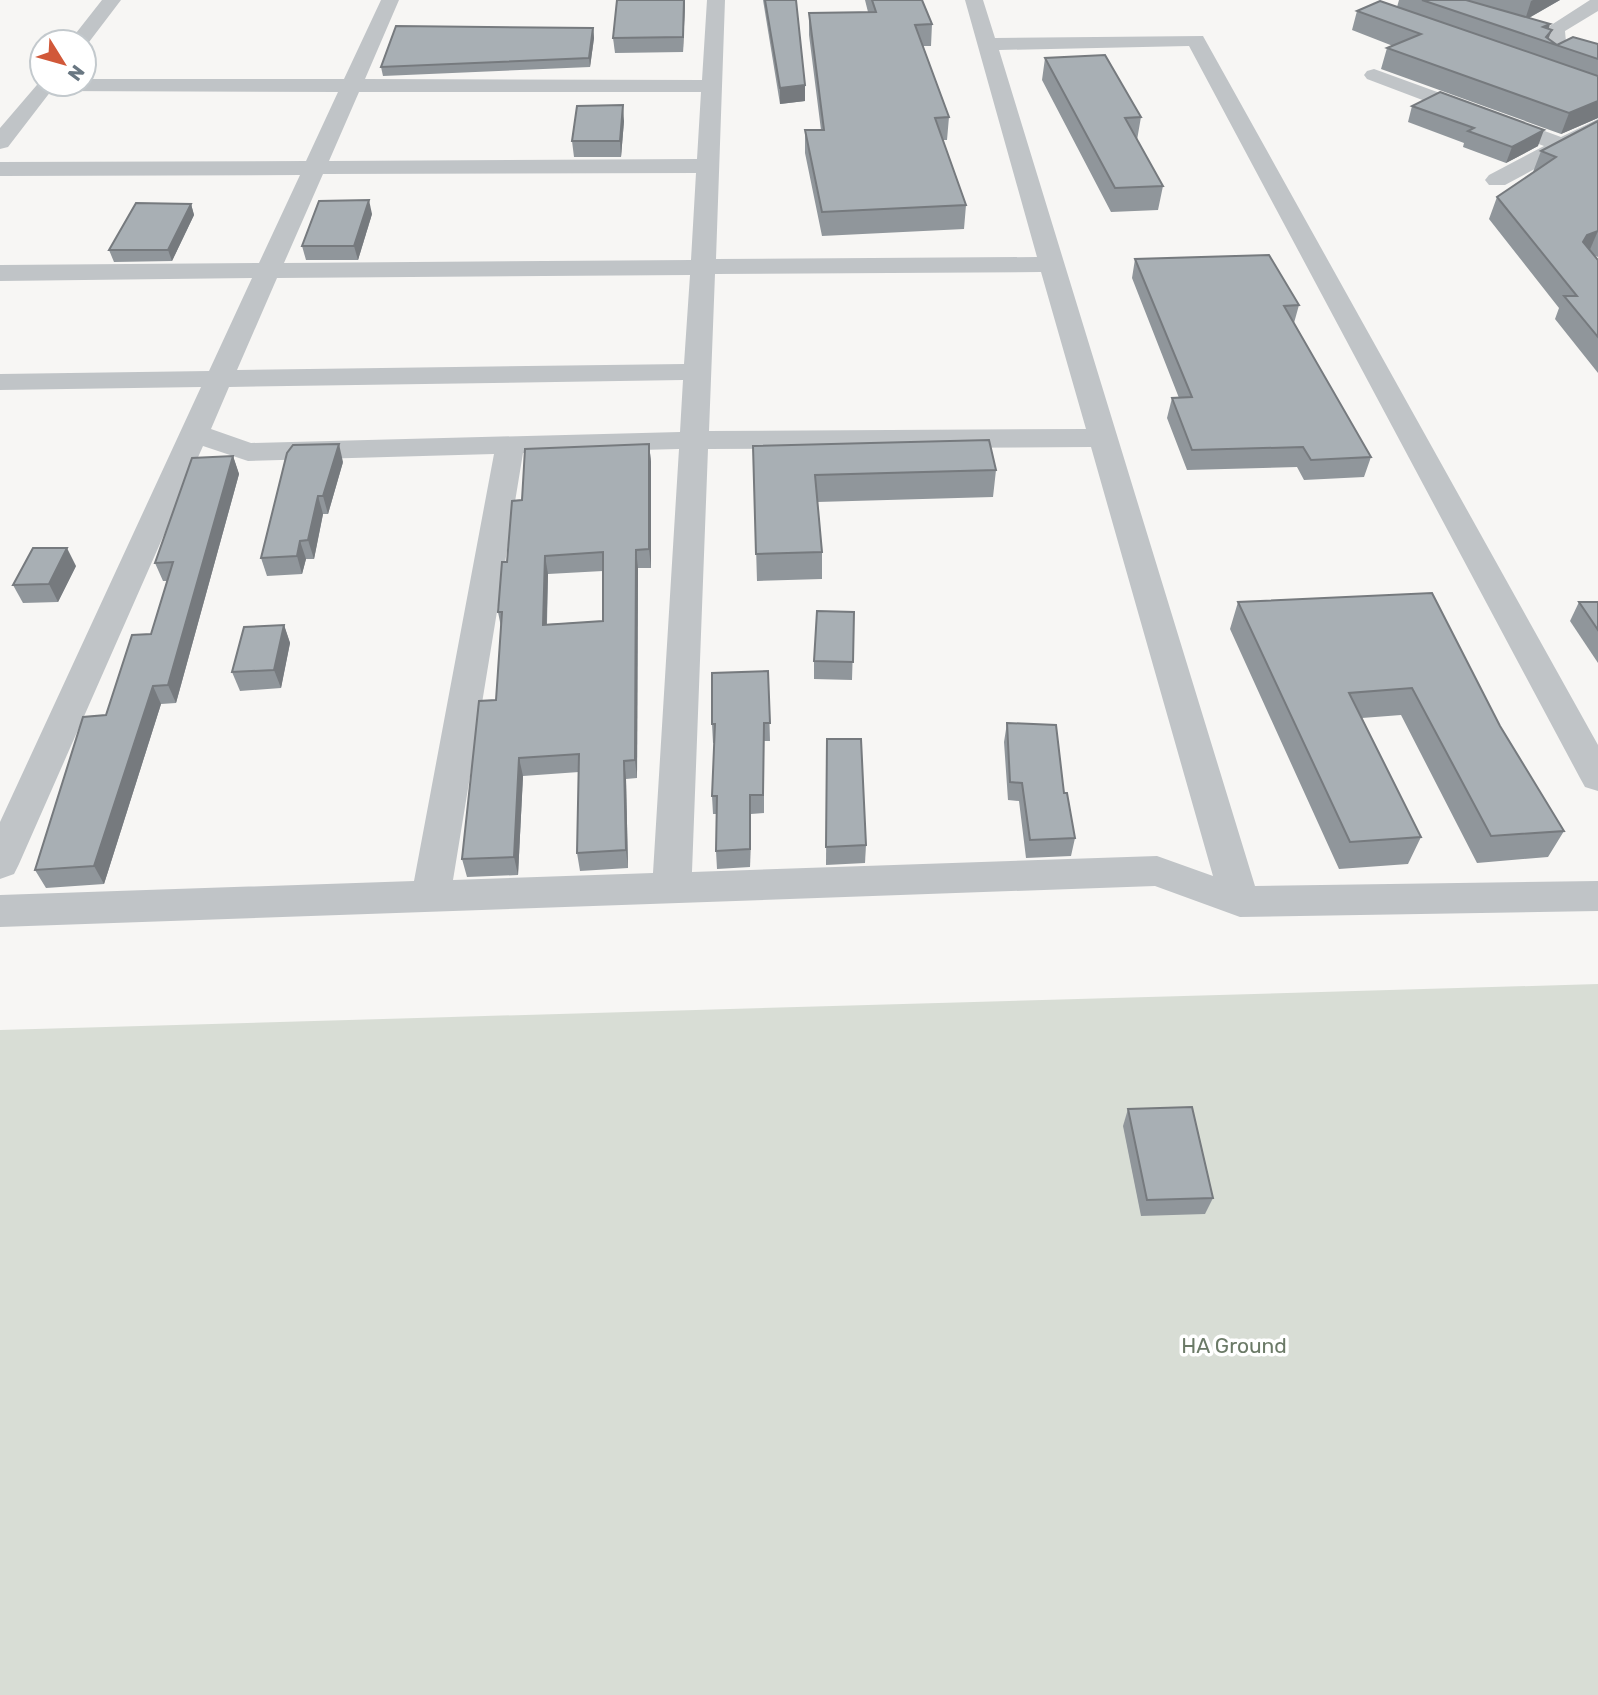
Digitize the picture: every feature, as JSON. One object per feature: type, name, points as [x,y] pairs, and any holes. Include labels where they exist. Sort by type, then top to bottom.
[{"type":"street","points":[[90,28],[112,0]]},
{"type":"street","points":[[0,864],[390,0]]},
{"type":"street","points":[[672,888],[716,0]]},
{"type":"street","points":[[974,0],[1240,902]]},
{"type":"street","points":[[1541,72],[1557,53],[1555,29],[1598,3]]},
{"type":"street","points":[[1480,16],[1556,38]]},
{"type":"street","points":[[987,44],[1196,40],[1598,778]]},
{"type":"street","points":[[1374,75],[1563,145]]},
{"type":"street","points":[[98,85],[712,86]]},
{"type":"street","points":[[0,142],[35,98]]},
{"type":"street","points":[[1497,180],[1598,126]]},
{"type":"street","points":[[0,169],[708,166]]},
{"type":"street","points":[[0,273],[1052,264]]},
{"type":"street","points":[[0,382],[698,372]]},
{"type":"street","points":[[195,433],[248,452],[694,440],[1104,438]]},
{"type":"street","points":[[431,896],[510,445]]},
{"type":"street","points":[[0,911],[1157,871],[1240,902],[1598,896]]},
{"type":"green space","name":"HA Ground","points":[[1598,984],[1598,1695],[0,1695],[0,1030]]},
{"type":"building","points":[[617,0],[684,0],[683,37],[613,38]]},
{"type":"building","points":[[765,0],[796,0],[805,85],[780,88]]},
{"type":"building","points":[[872,0],[922,0],[932,24],[915,25],[949,117],[935,118],[966,205],[822,212],[805,130],[824,130],[809,13],[876,12]]},
{"type":"building","points":[[1422,0],[1466,0],[1550,24],[1543,27],[1552,30],[1546,37],[1557,45],[1573,37],[1598,44],[1598,59]]},
{"type":"building","points":[[1380,1],[1598,76],[1598,101],[1569,113],[1387,48],[1421,34],[1357,11]]},
{"type":"building","points":[[396,26],[593,28],[589,58],[381,67]]},
{"type":"building","points":[[1105,55],[1141,117],[1125,118],[1163,186],[1115,188],[1045,58]]},
{"type":"building","points":[[1440,92],[1544,130],[1512,147],[1468,131],[1474,128],[1412,106]]},
{"type":"building","points":[[623,105],[620,141],[572,141],[577,106]]},
{"type":"building","points":[[1598,121],[1598,231],[1587,235],[1583,242],[1598,260],[1598,337],[1564,296],[1577,296],[1497,197],[1556,157],[1541,151]]},
{"type":"building","points":[[369,200],[354,246],[302,246],[319,201]]},
{"type":"building","points":[[136,203],[191,204],[168,250],[109,250]]},
{"type":"building","points":[[1269,255],[1299,305],[1284,306],[1371,457],[1311,460],[1303,447],[1192,450],[1172,398],[1192,397],[1135,259]]},
{"type":"building","points":[[989,440],[996,470],[815,475],[822,552],[756,554],[753,446]]},
{"type":"building","points":[[339,444],[323,496],[318,496],[308,540],[300,541],[297,556],[261,558],[287,453],[293,445]]},
{"type":"building","points":[[649,444],[649,549],[636,550],[635,760],[624,761],[626,850],[577,853],[579,754],[519,758],[514,857],[462,859],[479,701],[496,700],[502,612],[498,612],[502,562],[507,562],[512,501],[522,500],[525,449]],"holes":[[[603,552],[603,621],[543,625],[545,556]]]},
{"type":"building","points":[[233,456],[168,685],[153,686],[94,866],[35,870],[83,717],[106,715],[132,635],[151,634],[173,562],[155,563],[192,458]]},
{"type":"building","points":[[33,548],[67,548],[49,584],[13,585]]},
{"type":"building","points":[[1432,593],[1500,726],[1564,831],[1491,836],[1412,688],[1349,693],[1421,837],[1350,842],[1238,602]]},
{"type":"building","points":[[1579,602],[1598,602],[1598,630]]},
{"type":"building","points":[[817,611],[854,612],[853,662],[814,661]]},
{"type":"building","points":[[284,625],[274,670],[232,672],[244,627]]},
{"type":"building","points":[[768,671],[770,723],[764,723],[763,795],[750,795],[750,849],[716,851],[717,796],[712,796],[715,724],[712,724],[712,673]]},
{"type":"building","points":[[1007,723],[1056,725],[1064,793],[1067,793],[1075,838],[1030,840],[1022,783],[1010,782]]},
{"type":"building","points":[[827,739],[861,739],[866,845],[826,847]]},
{"type":"building","points":[[1192,1107],[1213,1198],[1147,1200],[1128,1109]]}]
